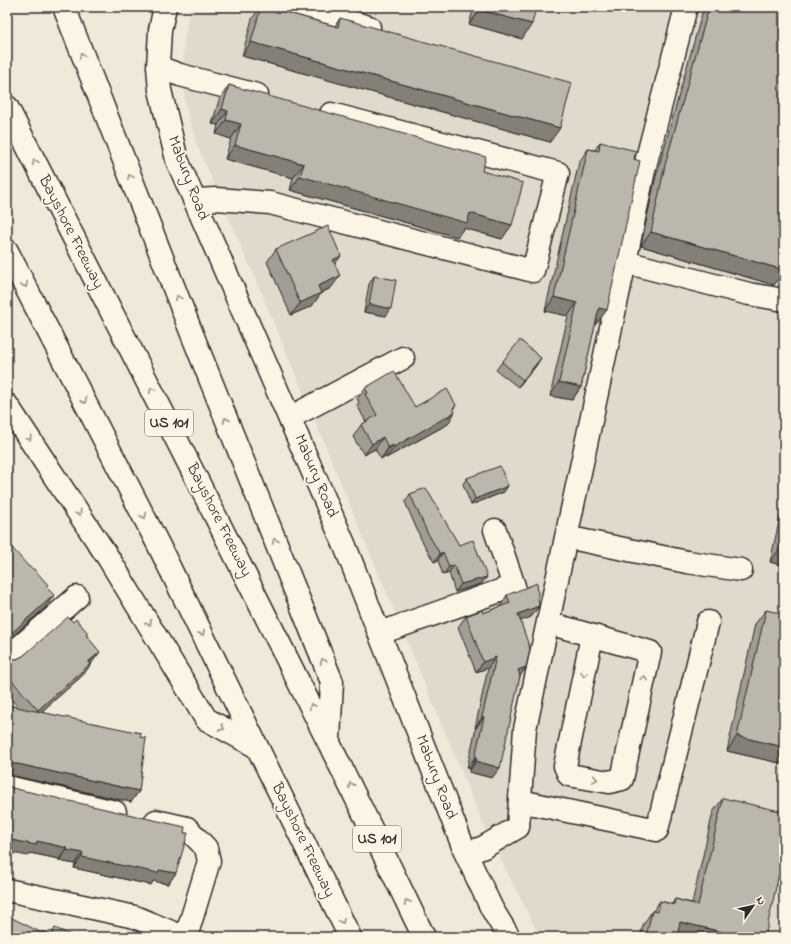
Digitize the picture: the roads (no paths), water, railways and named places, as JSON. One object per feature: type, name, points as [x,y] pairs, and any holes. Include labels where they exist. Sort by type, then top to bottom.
[{"type":"main road","points":[[64,7],[192,334],[332,682],[329,741]]},
{"type":"main road","name":"Mabury Road","points":[[165,7],[160,30],[158,67],[160,90],[177,160],[345,546],[466,854],[492,909],[509,937]]},
{"type":"main road","points":[[299,7],[390,33]]},
{"type":"main road","points":[[466,854],[484,847],[518,827],[525,729],[644,170],[686,7]]},
{"type":"main road","points":[[158,67],[180,75],[278,101]]},
{"type":"main road","name":"Bayshore Freeway","points":[[7,107],[206,495],[329,741],[424,937]]},
{"type":"main road","points":[[194,200],[216,199],[270,202],[533,271],[558,174],[308,108]]},
{"type":"main road","name":"Bayshore Freeway","points":[[7,251],[158,544],[350,937]]},
{"type":"main road","points":[[625,262],[749,294],[784,300]]},
{"type":"main road","points":[[290,417],[403,358]]},
{"type":"main road","points":[[7,405],[109,559],[206,719],[258,747]]},
{"type":"main road","points":[[380,633],[514,586],[495,530]]},
{"type":"main road","points":[[566,537],[688,562],[741,570]]},
{"type":"main road","points":[[7,658],[77,597]]},
{"type":"main road","points":[[520,801],[657,830],[708,622]]},
{"type":"main road","points":[[548,623],[650,652],[622,779],[609,782],[569,775],[565,766],[592,636]]},
{"type":"main road","points":[[7,787],[187,828],[206,848],[209,861],[186,937]]},
{"type":"main road","points":[[7,890],[135,917],[182,937]]}]
